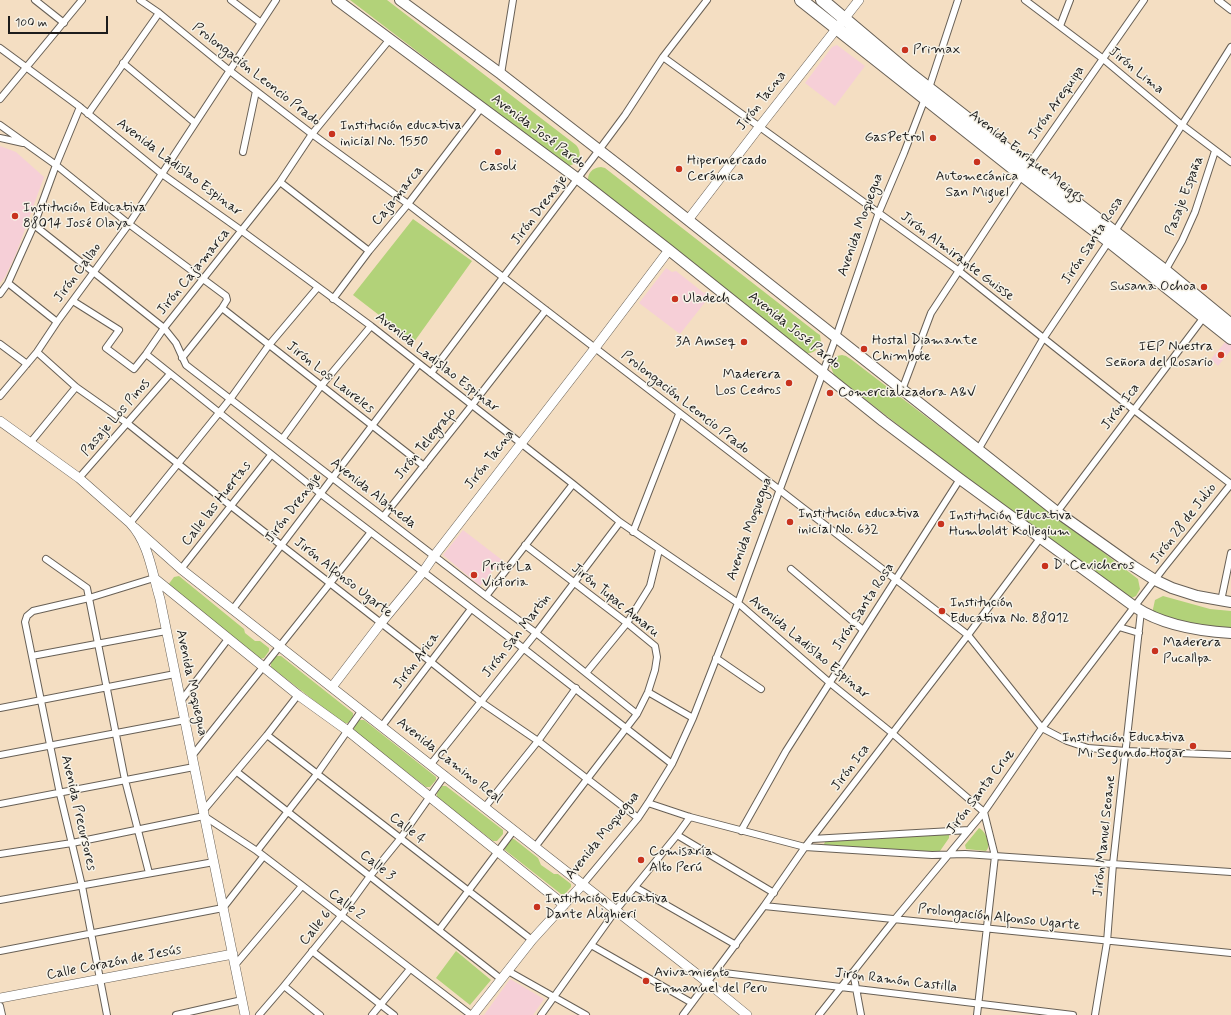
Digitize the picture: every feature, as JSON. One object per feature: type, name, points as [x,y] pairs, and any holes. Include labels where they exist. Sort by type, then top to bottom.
[{"type":"highway","name":"Avenida Enrique Meiggs","points":[[801,0],[838,29],[927,93],[1111,236],[1204,317],[1231,338]]},
{"type":"highway","name":"Avenida Enrique Meiggs","points":[[822,0],[873,43],[927,93]]},
{"type":"highway","name":"Avenida Enrique Meiggs","points":[[1111,236],[1166,271],[1231,325]]},
{"type":"main road","name":"Avenida José Pardo","points":[[337,0],[578,179],[960,479],[1138,609],[1162,621],[1186,627],[1231,633]]},
{"type":"main road","name":"Avenida José Pardo","points":[[400,0],[501,74],[599,150],[1057,512],[1155,580],[1172,588],[1197,596],[1226,602]]},
{"type":"street","points":[[36,0],[64,23]]},
{"type":"street","points":[[0,99],[82,0]]},
{"type":"street","name":"Prolongación Leoncio Prado","points":[[140,0],[159,13],[230,71],[312,134],[408,204],[968,635],[1042,728],[1067,741],[1088,748],[1231,755]]},
{"type":"street","points":[[231,0],[261,23]]},
{"type":"street","name":"Jirón Callao","points":[[0,396],[37,352],[57,322],[129,224],[276,0]]},
{"type":"street","points":[[501,74],[513,0]]},
{"type":"street","name":"Jirón Drenaje","points":[[431,373],[578,179],[625,115],[663,57],[707,0]]},
{"type":"street","name":"Jirón Tacna","points":[[688,220],[760,126],[838,29],[859,0]]},
{"type":"street","name":"Avenida Moquegua","points":[[472,1015],[532,940],[583,884],[638,818],[672,764],[738,603],[836,337],[879,212],[927,93],[958,0]]},
{"type":"street","name":"Jirón Lima","points":[[1026,0],[1102,58],[1182,125],[1231,162]]},
{"type":"street","points":[[1060,26],[1070,0]]},
{"type":"street","name":"Jirón Arequipa","points":[[902,390],[931,313],[1025,170],[1144,0]]},
{"type":"street","points":[[1218,0],[1231,10]]},
{"type":"street","points":[[88,114],[159,13]]},
{"type":"street","name":"Jirón Cajamarca","points":[[73,301],[119,330],[106,348],[134,369],[164,328],[280,182],[312,134],[390,39]]},
{"type":"street","name":"Jirón Santa Rosa","points":[[978,450],[1044,339],[1231,47]]},
{"type":"street","name":"Avenida Ladislao Espinar","points":[[0,48],[80,107],[162,174],[371,326],[418,365],[431,373],[633,532],[738,603],[830,683],[892,733],[984,812]]},
{"type":"street","name":"Jirón Almirante Guisse","points":[[663,57],[959,271],[1134,410],[1231,484]]},
{"type":"street","points":[[123,64],[195,123]]},
{"type":"street","points":[[243,152],[256,91]]},
{"type":"street","points":[[0,294],[8,283],[34,225],[56,165],[80,107]]},
{"type":"street","name":"Cajamarca","points":[[333,299],[482,107]]},
{"type":"street","points":[[0,125],[56,165],[129,224],[226,296],[227,300],[222,308],[182,358]]},
{"type":"street","points":[[0,138],[26,144]]},
{"type":"street","name":"Pasaje España","points":[[1166,271],[1195,212],[1215,151]]},
{"type":"street","points":[[280,182],[369,251]]},
{"type":"street","name":"Avenida Alameda","points":[[34,225],[164,328],[176,343],[186,365],[536,633],[636,714]]},
{"type":"street","name":"Jirón Tacna","points":[[332,687],[595,348],[669,250]]},
{"type":"street","points":[[8,283],[57,322]]},
{"type":"street","points":[[132,525],[178,464],[231,398],[269,345],[318,287]]},
{"type":"street","name":"Jirón Los Laureles","points":[[222,308],[424,466]]},
{"type":"street","name":"Jirón Telegrafo","points":[[383,517],[546,310]]},
{"type":"street","name":"Jirón Ica","points":[[1057,512],[1204,317]]},
{"type":"street","points":[[283,438],[321,386],[371,326]]},
{"type":"street","points":[[0,344],[27,364]]},
{"type":"street","name":"Jirón Alfonso Ugarte","points":[[37,352],[76,387],[127,423],[480,702],[538,740],[638,818]]},
{"type":"street","points":[[146,354],[321,494],[576,688],[672,764]]},
{"type":"street","name":"Jirón Drenaje","points":[[233,609],[280,545],[321,494],[332,477],[418,365]]},
{"type":"street","name":"Pasaje Los Pinos","points":[[79,478],[170,374]]},
{"type":"street","points":[[30,442],[76,387]]},
{"type":"street","points":[[633,532],[679,414]]},
{"type":"street","name":"Avenida Moquegua","points":[[0,421],[79,478],[132,525],[143,543],[154,578],[166,631],[245,1015]]},
{"type":"street","name":"Calle las Huertas","points":[[182,569],[272,455]]},
{"type":"street","name":"Jirón Santa Rosa","points":[[741,831],[786,751],[960,479]]},
{"type":"street","points":[[486,596],[573,484]]},
{"type":"street","name":"Jirón 28 de Julio","points":[[1155,580],[1231,484]]},
{"type":"street","name":"Jirón San Martin","points":[[431,764],[536,633],[620,522]]},
{"type":"street","name":"Avenida Camino Real","points":[[132,525],[182,569],[616,910],[747,1015]]},
{"type":"street","points":[[192,756],[371,532]]},
{"type":"street","name":"Jirón Ica","points":[[683,1015],[774,893],[805,847],[968,635],[1040,537]]},
{"type":"street","name":"Jirón Tupac Amaru","points":[[525,545],[655,646],[657,657],[655,670],[648,692],[636,714]]},
{"type":"street","points":[[586,673],[627,623],[650,586],[659,550]]},
{"type":"street","points":[[1226,602],[1231,553]]},
{"type":"street","points":[[46,558],[87,588],[125,780],[149,873]]},
{"type":"street","points":[[791,569],[863,630]]},
{"type":"street","points":[[89,598],[154,578],[298,695],[348,731],[564,905]]},
{"type":"street","name":"Jirón Santa Cruz","points":[[819,1015],[895,919],[984,812],[1042,728],[1119,627],[1138,609],[1155,580]]},
{"type":"street","name":"Avenida Precursores","points":[[89,598],[33,611],[27,616],[26,629],[60,794],[82,886],[101,980],[106,1015]]},
{"type":"street","name":"Jirón Arica","points":[[382,726],[471,609]]},
{"type":"street","name":"Jirón Manuel Seoane","points":[[1095,1015],[1107,942],[1113,864],[1139,633],[1138,609]]},
{"type":"street","points":[[1119,627],[1139,633]]},
{"type":"street","points":[[32,656],[166,631]]},
{"type":"street","points":[[181,701],[228,639]]},
{"type":"street","points":[[716,658],[761,689]]},
{"type":"street","points":[[0,708],[175,674]]},
{"type":"street","points":[[485,807],[538,740],[576,688]]},
{"type":"street","points":[[648,692],[692,718]]},
{"type":"street","points":[[0,854],[72,843],[204,813],[298,695]]},
{"type":"street","points":[[257,851],[317,774],[362,710]]},
{"type":"street","points":[[536,847],[636,714]]},
{"type":"street","points":[[0,756],[185,720]]},
{"type":"street","name":"Calle 4","points":[[267,735],[532,940]]},
{"type":"street","points":[[0,804],[60,794],[194,767]]},
{"type":"street","name":"Calle 3","points":[[237,772],[501,979]]},
{"type":"street","name":"Calle 6","points":[[259,1015],[341,916],[445,776]]},
{"type":"street","points":[[648,803],[690,817],[805,847],[932,855],[965,854],[1231,872]]},
{"type":"street","points":[[977,1015],[977,1003],[995,856],[984,812]]},
{"type":"street","name":"Calle 2","points":[[204,813],[257,851],[472,1015]]},
{"type":"street","points":[[541,1015],[616,910],[690,817]]},
{"type":"street","points":[[438,930],[514,830]]},
{"type":"street","points":[[812,838],[969,830]]},
{"type":"street","points":[[676,835],[774,893]]},
{"type":"street","points":[[0,950],[223,908],[263,857]]},
{"type":"street","points":[[0,900],[214,862]]},
{"type":"street","points":[[235,965],[302,886]]},
{"type":"street","points":[[635,887],[736,945]]},
{"type":"street","name":"Prolongación Alfonso Ugarte","points":[[764,906],[1107,942],[1231,953]]},
{"type":"street","points":[[591,944],[692,1003]]},
{"type":"street","points":[[312,951],[394,1015]]},
{"type":"street","name":"Calle Corazón de Jesús","points":[[0,998],[233,954]]},
{"type":"street","points":[[372,1015],[410,969]]},
{"type":"street","points":[[508,971],[586,1015]]},
{"type":"street","name":"Jirón Ramón Castilla","points":[[716,972],[1073,1015]]},
{"type":"street","points":[[853,972],[861,1015]]},
{"type":"street","points":[[284,986],[320,1015]]},
{"type":"street","points":[[176,1015],[242,1000]]},
{"type":"street","points":[[0,1006],[2,1015]]},
{"type":"shaded area","points":[[837,45],[865,66],[835,106],[805,83],[832,47]]},
{"type":"shaded area","name":"Institución Educativa 88014 José Olaya","points":[[0,146],[16,152],[44,177],[16,254],[5,277],[0,283]]},
{"type":"shaded area","name":"Uladech","points":[[666,268],[672,272],[676,271],[710,296],[680,334],[639,303]]},
{"type":"shaded area","name":"IEP Nuestra Señora del Rosario","points":[[1226,341],[1231,345],[1231,350],[1218,366],[1211,359]]},
{"type":"shaded area","points":[[463,530],[502,560],[480,586],[443,555]]},
{"type":"shaded area","points":[[510,979],[544,999],[533,1015],[484,1015]]},
{"type":"green space","points":[[350,0],[387,0],[576,145],[580,152],[577,161],[574,164],[567,166]]},
{"type":"green space","points":[[601,167],[605,168],[820,335],[821,342],[817,349],[811,353],[806,353],[588,183],[589,174],[595,169]]},
{"type":"green space","points":[[413,219],[472,261],[414,342],[353,295]]},
{"type":"green space","points":[[842,355],[852,360],[1138,579],[1140,589],[1136,596],[1129,599],[974,484],[834,375],[830,365],[837,356]]},
{"type":"green space","points":[[179,576],[244,629],[245,633],[255,641],[260,641],[269,648],[269,651],[264,658],[259,659],[168,585],[174,577]]},
{"type":"green space","points":[[1163,596],[1210,609],[1231,611],[1231,631],[1187,626],[1153,613],[1155,600]]},
{"type":"green space","points":[[276,656],[281,656],[353,713],[353,716],[348,723],[343,723],[271,667],[271,663]]},
{"type":"green space","points":[[359,720],[364,720],[436,777],[436,780],[430,787],[426,787],[354,731],[354,727]]},
{"type":"green space","points":[[442,786],[446,786],[503,830],[503,834],[497,841],[493,841],[437,797],[437,793]]},
{"type":"green space","points":[[979,828],[984,832],[987,839],[988,849],[986,851],[966,849],[965,845]]},
{"type":"green space","points":[[949,834],[949,838],[940,851],[935,852],[825,846],[824,844],[826,840]]},
{"type":"green space","points":[[510,839],[514,839],[538,858],[541,865],[554,874],[558,874],[571,884],[571,887],[565,894],[561,894],[505,850],[504,846]]},
{"type":"green space","points":[[456,951],[491,980],[470,1005],[436,978]]},
{"type":"place","name":"Primax","points":[[905,50]]},
{"type":"place","name":"Institución educativa inicial No. 1550","points":[[332,134]]},
{"type":"place","name":"GasPetrol","points":[[933,138]]},
{"type":"place","name":"Casoli","points":[[498,152]]},
{"type":"place","name":"Automecánica San Miguel","points":[[977,162]]},
{"type":"place","name":"Hipermercado Cerámica","points":[[679,169]]},
{"type":"place","name":"Institución Educativa 88014 José Olaya","points":[[15,216]]},
{"type":"place","name":"Susana Ochoa","points":[[1204,287]]},
{"type":"place","name":"Uladech","points":[[675,299]]},
{"type":"place","name":"3A Amseq","points":[[744,342]]},
{"type":"place","name":"Hostal Diamante Chimbote","points":[[864,349]]},
{"type":"place","name":"IEP Nuestra Señora del Rosario","points":[[1221,355]]},
{"type":"place","name":"Maderera Los Cedros","points":[[789,383]]},
{"type":"place","name":"Comercializadora A&V","points":[[830,393]]},
{"type":"place","name":"Institución educativa inicial No. 632","points":[[790,522]]},
{"type":"place","name":"Institución Educativa Humboldt Kollegium","points":[[941,524]]},
{"type":"place","name":"D' Cevicheros","points":[[1045,566]]},
{"type":"place","name":"Prite La Victoria","points":[[474,575]]},
{"type":"place","name":"Institución Educativa No. 88012","points":[[942,611]]},
{"type":"place","name":"Maderera Pucallpa","points":[[1155,651]]},
{"type":"place","name":"Institución Educativa Mi Segundo Hogar","points":[[1193,746]]},
{"type":"place","name":"Comisaría Alto Perú","points":[[641,860]]},
{"type":"place","name":"Institución Educativa Dante Alighieri","points":[[537,907]]},
{"type":"place","name":"Avivamiento Enmanuel del Peru","points":[[646,981]]}]
